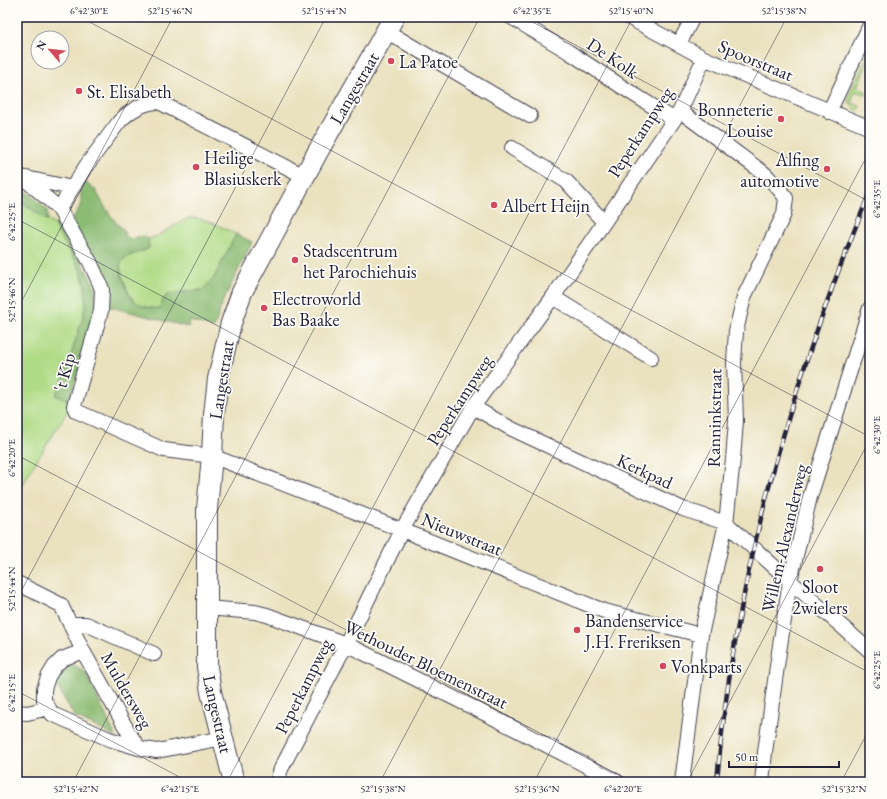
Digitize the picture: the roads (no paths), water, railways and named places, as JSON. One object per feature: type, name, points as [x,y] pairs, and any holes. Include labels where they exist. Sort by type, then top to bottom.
[{"type":"street","name":"De Kolk","points":[[511,17],[569,52],[630,92],[677,115]]},
{"type":"street","name":"Spoorstraat","points":[[628,17],[704,58],[870,128]]},
{"type":"street","points":[[679,44],[693,17]]},
{"type":"street","points":[[390,24],[530,116]]},
{"type":"street","name":"Langestraat","points":[[234,782],[211,692],[207,667],[207,509],[218,379],[231,323],[242,292],[304,176],[390,24]]},
{"type":"street","points":[[829,112],[870,25]]},
{"type":"street","name":"Peperkampweg","points":[[277,782],[281,769],[346,644],[402,530],[473,407],[553,297],[677,115],[704,58]]},
{"type":"street","points":[[59,209],[86,166],[119,122],[125,116],[150,102],[159,102],[304,176]]},
{"type":"street","name":"Ranninkstraat","points":[[677,115],[765,174],[786,198],[784,214],[744,297],[736,331],[734,362],[736,421],[734,459],[726,523],[701,635],[682,782]]},
{"type":"street","points":[[512,148],[566,181],[604,222]]},
{"type":"street","name":"'t Kip","points":[[19,176],[72,188]]},
{"type":"street","name":"'t Kip","points":[[19,176],[59,209],[90,262],[102,290],[101,311],[74,403],[74,408],[76,411],[164,450],[212,456]]},
{"type":"street","points":[[553,297],[651,358]]},
{"type":"street","name":"Willem-Alexanderweg","points":[[762,782],[778,652],[790,581],[810,497],[870,308]]},
{"type":"street","name":"Kerkpad","points":[[473,407],[510,428],[683,509],[726,523],[790,581],[864,639],[870,651]]},
{"type":"street","name":"Nieuwstraat","points":[[212,456],[604,611],[701,635]]},
{"type":"street","name":"Muldersweg","points":[[17,583],[61,605],[83,651],[139,748]]},
{"type":"street","name":"Wethouder Bloemenstraat","points":[[207,608],[255,612],[267,615],[346,644],[618,782]]},
{"type":"street","name":"Muldersweg","points":[[70,624],[86,624],[154,654]]},
{"type":"street","name":"Muldersweg","points":[[83,651],[62,659],[54,667],[48,677],[44,689],[44,700],[52,714],[103,736],[139,748],[157,751],[223,738]]},
{"type":"street","points":[[17,712],[27,714],[49,708]]},
{"type":"railway","points":[[717,782],[725,706],[737,630],[752,556],[770,481],[791,408],[815,335],[841,263],[870,192]]},
{"type":"place","name":"La Patoe","points":[[391,61]]},
{"type":"place","name":"St. Elisabeth","points":[[79,91]]},
{"type":"place","name":"Bonneterie Louise","points":[[781,119]]},
{"type":"place","name":"Heilige Blasiuskerk","points":[[196,167]]},
{"type":"place","name":"Alfing automotive","points":[[827,169]]},
{"type":"place","name":"Albert Heijn","points":[[494,205]]},
{"type":"place","name":"Stadscentrum het Parochiehuis","points":[[295,260]]},
{"type":"place","name":"Electroworld Bas Baake","points":[[264,308]]},
{"type":"place","name":"Sloot 2wielers","points":[[820,569]]},
{"type":"place","name":"Bandenservice J.H. Freriksen","points":[[577,630]]},
{"type":"place","name":"Vonkparts","points":[[663,666]]}]
